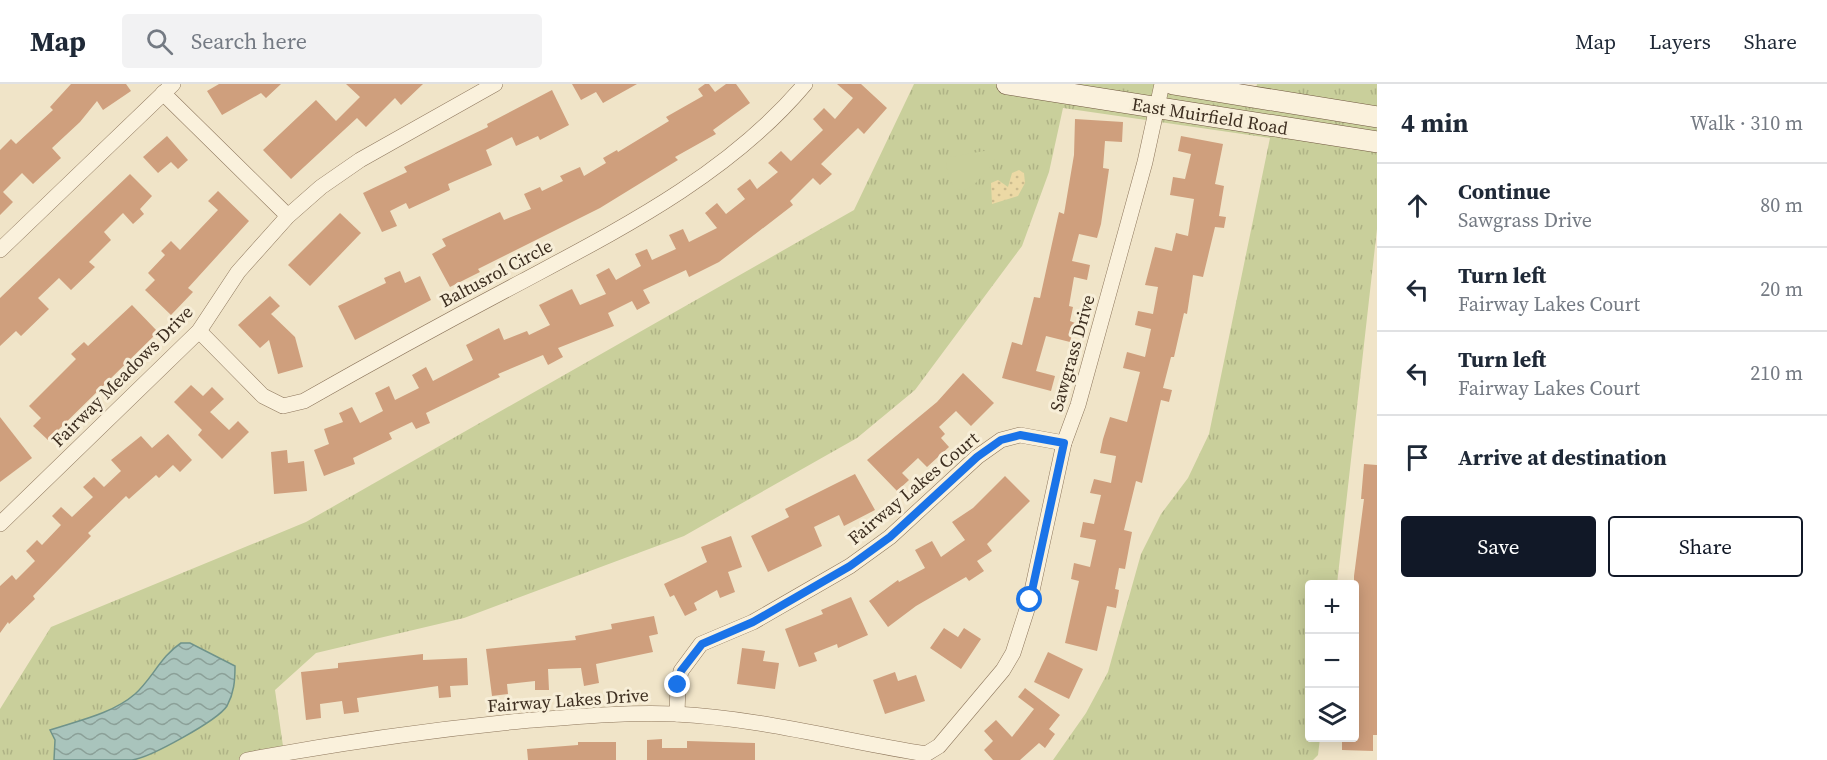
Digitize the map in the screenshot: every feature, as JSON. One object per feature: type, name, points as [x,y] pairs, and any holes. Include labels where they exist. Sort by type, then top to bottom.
[{"type":"street","name":"Fairway Meadows Drive","points":[[0,524],[199,331],[238,272],[288,216],[321,187],[360,160],[495,84]]},
{"type":"street","name":"Baltusrol Circle","points":[[199,331],[263,396],[283,406],[304,401],[580,250],[679,192],[749,140],[805,84]]},
{"type":"street","name":"East Muirfield Road","points":[[1007,84],[1377,142]]},
{"type":"street","name":"Sawgrass Drive","points":[[926,754],[939,746],[1003,670],[1013,653],[1030,600],[1064,443],[1078,405],[1158,108],[1162,84]]},
{"type":"street","name":"East Muirfield Road","points":[[1173,84],[1377,117]]},
{"type":"street","points":[[0,250],[168,89],[288,216]]},
{"type":"street","name":"Fairway Lakes Court","points":[[677,714],[681,671],[702,644],[753,622],[850,566],[890,537],[977,457],[1001,440],[1020,435],[1064,443]]},
{"type":"street","name":"Fairway Lakes Drive","points":[[247,760],[447,728],[578,716],[677,714],[787,728],[926,754]]},
{"type":"green space","points":[[914,84],[1225,84],[1256,89],[1257,84],[1377,84],[1377,229],[1337,580],[1305,580],[1305,742],[1320,742],[1318,755],[1313,760],[1053,760],[1086,713],[1108,672],[1141,554],[1161,514],[1188,478],[1209,434],[1270,138],[1063,108],[1049,172],[1022,246],[915,390],[857,438],[684,536],[464,618],[316,653],[275,690],[285,760],[0,760],[0,709],[51,627],[306,522],[854,210]]},
{"type":"green space","points":[[984,151],[991,152],[996,157],[992,165],[975,184],[968,188],[963,190],[954,186],[946,163],[950,157]]},
{"type":"sand","points":[[1019,170],[1024,173],[1025,183],[1018,196],[992,204],[991,183],[998,180],[1008,187],[1012,173]]},
{"type":"water","points":[[181,643],[190,643],[235,666],[231,696],[221,713],[182,738],[141,758],[54,760],[55,740],[50,730],[94,716],[126,701],[141,688],[168,654]]},
{"type":"building","points":[[71,84],[126,84],[131,91],[103,110],[97,101],[80,122],[52,148],[61,158],[33,184],[22,173],[3,192],[13,202],[0,215],[0,150],[11,139],[16,144],[53,110],[50,107]]},
{"type":"building","points":[[219,84],[281,84],[266,98],[261,93],[222,115],[207,91]]},
{"type":"building","points":[[346,84],[423,84],[401,105],[395,98],[366,127],[357,118],[291,179],[263,150],[316,100],[336,121],[360,97]]},
{"type":"building","points":[[572,84],[637,84],[603,103],[596,92],[581,100]]},
{"type":"building","points":[[709,84],[715,92],[726,84],[736,84],[750,103],[713,130],[716,134],[675,157],[678,160],[600,208],[478,269],[480,272],[450,287],[432,254],[446,246],[442,239],[500,212],[504,220],[531,209],[524,194],[540,187],[542,191],[563,181],[560,176],[580,167],[584,176],[606,163],[603,158],[617,150],[618,152],[669,121],[666,117],[703,96],[698,89]]},
{"type":"building","points":[[837,84],[861,84],[887,108],[864,134],[858,128],[821,164],[832,174],[820,185],[813,178],[790,201],[793,205],[719,262],[689,277],[686,270],[643,290],[650,303],[637,310],[632,301],[608,313],[614,326],[558,348],[563,357],[548,365],[543,355],[498,374],[500,377],[426,413],[430,423],[416,429],[412,422],[389,433],[392,439],[353,458],[355,464],[324,476],[314,450],[329,444],[324,429],[343,422],[339,413],[352,407],[360,423],[383,411],[375,393],[389,386],[395,400],[419,388],[412,375],[426,367],[433,381],[473,360],[466,345],[499,328],[504,340],[527,331],[529,335],[550,325],[539,305],[572,289],[580,305],[606,294],[596,275],[609,268],[616,280],[641,266],[635,254],[647,249],[652,260],[676,249],[669,235],[683,229],[689,242],[717,228],[705,213],[717,203],[726,214],[745,199],[737,189],[750,179],[757,189],[778,172],[768,163],[781,151],[791,161],[823,130],[813,119],[824,108],[835,119],[853,98]]},
{"type":"building","points":[[552,90],[569,125],[540,140],[538,136],[516,146],[512,137],[486,150],[492,165],[448,184],[450,190],[409,209],[406,203],[390,211],[397,226],[382,232],[363,193],[407,172],[404,167],[488,127],[487,124]]},
{"type":"building","points":[[1075,119],[1123,122],[1122,142],[1105,141],[1103,168],[1109,169],[1097,238],[1079,234],[1072,261],[1090,265],[1087,280],[1074,277],[1069,306],[1073,307],[1070,321],[1075,323],[1070,342],[1046,336],[1036,371],[1055,376],[1051,391],[1002,378],[1012,342],[1022,345],[1034,297],[1040,298],[1059,212],[1064,214],[1074,155]]},
{"type":"building","points":[[167,136],[188,160],[178,169],[171,162],[158,173],[143,157]]},
{"type":"building","points":[[1181,136],[1223,144],[1215,184],[1224,186],[1219,216],[1226,217],[1224,228],[1215,227],[1203,277],[1193,275],[1187,314],[1184,313],[1174,357],[1171,357],[1163,388],[1172,390],[1169,402],[1161,400],[1142,483],[1136,481],[1124,530],[1132,532],[1125,569],[1119,568],[1115,589],[1119,590],[1116,608],[1107,606],[1097,651],[1065,643],[1079,581],[1071,579],[1074,563],[1090,567],[1096,540],[1080,537],[1083,522],[1094,524],[1101,495],[1090,493],[1094,479],[1111,483],[1116,456],[1100,453],[1110,417],[1127,422],[1140,372],[1123,368],[1127,352],[1145,357],[1151,329],[1135,325],[1138,311],[1153,314],[1158,287],[1145,285],[1155,247],[1172,251],[1176,233],[1188,236],[1194,199],[1170,195],[1173,177],[1185,179],[1191,154],[1178,151]]},
{"type":"building","points":[[130,174],[152,196],[140,209],[144,214],[133,224],[123,213],[104,232],[111,240],[89,262],[95,267],[71,290],[59,278],[38,298],[49,309],[21,336],[16,331],[0,346],[0,298]]},
{"type":"building","points":[[218,191],[249,221],[188,288],[193,292],[171,315],[145,290],[155,280],[148,273],[165,255],[161,251],[171,241],[180,250],[218,210],[208,201]]},
{"type":"building","points":[[340,213],[361,233],[310,286],[288,265]]},
{"type":"building","points":[[400,271],[405,283],[420,276],[431,300],[355,340],[338,306],[386,283],[384,278]]},
{"type":"building","points":[[270,296],[280,306],[271,314],[295,337],[303,367],[278,374],[269,340],[260,348],[238,325]]},
{"type":"building","points":[[132,305],[158,332],[48,440],[33,426],[41,418],[29,406],[76,359],[71,354],[84,342],[88,346]]},
{"type":"building","points":[[963,373],[994,403],[971,426],[956,411],[939,427],[945,434],[941,438],[949,447],[927,467],[918,458],[902,473],[909,480],[897,491],[867,460],[937,402]]},
{"type":"building","points":[[191,385],[203,396],[212,387],[224,399],[210,412],[229,430],[238,421],[249,432],[222,459],[198,435],[202,430],[174,402]]},
{"type":"building","points":[[0,417],[32,458],[0,482]]},
{"type":"building","points":[[168,434],[192,460],[180,472],[173,465],[159,478],[156,475],[129,499],[126,496],[88,533],[91,536],[33,596],[35,599],[9,624],[8,622],[0,633],[0,586],[12,575],[16,580],[35,561],[26,551],[37,540],[42,545],[61,525],[52,516],[61,507],[72,517],[93,497],[83,487],[94,477],[104,487],[121,471],[111,460],[141,436],[152,448]]},
{"type":"building","points":[[287,450],[288,463],[304,461],[307,491],[274,494],[271,452]]},
{"type":"building","points":[[1364,464],[1377,465],[1377,735],[1373,735],[1373,751],[1342,750],[1342,742],[1359,742],[1359,580],[1354,580],[1354,576],[1364,499],[1361,499]]},
{"type":"building","points":[[855,474],[875,510],[844,526],[839,515],[814,527],[822,546],[768,572],[751,536],[789,517],[785,509]]},
{"type":"building","points":[[1005,476],[1030,501],[987,544],[992,551],[977,561],[984,571],[969,581],[966,577],[916,606],[888,627],[869,601],[898,580],[899,582],[925,568],[915,550],[932,541],[941,557],[965,540],[952,522],[973,508]]},
{"type":"building","points":[[731,536],[742,567],[728,572],[735,592],[720,598],[717,590],[694,603],[697,610],[685,616],[674,595],[670,597],[664,584],[707,562],[701,547]]},
{"type":"building","points":[[851,597],[868,635],[838,648],[837,644],[814,653],[817,661],[799,667],[785,629],[823,614],[821,610]]},
{"type":"building","points":[[654,616],[658,634],[649,636],[653,652],[596,664],[599,683],[584,686],[581,668],[548,669],[549,690],[535,690],[535,681],[507,684],[508,694],[492,696],[486,649],[576,640],[575,636],[612,629],[611,624]]},
{"type":"building","points":[[944,628],[958,637],[964,628],[981,639],[961,669],[930,648]]},
{"type":"building","points":[[742,648],[765,651],[763,661],[779,663],[775,689],[737,684]]},
{"type":"building","points":[[1048,652],[1083,669],[1069,699],[1034,682]]},
{"type":"building","points":[[423,654],[423,660],[467,658],[468,685],[450,686],[451,697],[439,698],[438,686],[357,698],[359,712],[344,714],[342,701],[320,704],[321,718],[306,720],[301,672],[338,668],[338,663]]},
{"type":"building","points":[[895,672],[898,681],[916,675],[925,701],[885,714],[873,680]]},
{"type":"building","points":[[1025,688],[1060,715],[1049,729],[1055,734],[1045,748],[1039,743],[1020,760],[993,760],[984,750],[993,741],[984,731],[996,720],[1012,737],[1034,709],[1018,697]]},
{"type":"building","points":[[662,739],[662,748],[687,748],[687,741],[755,743],[755,760],[647,760],[647,740]]},
{"type":"building","points":[[578,742],[616,742],[616,760],[528,760],[527,749],[578,745]]},
{"type":"route","points":[[678,685],[681,671],[702,644],[753,622],[813,590],[850,566],[890,537],[977,457],[1001,440],[1020,435],[1064,443],[1030,600]]}]
